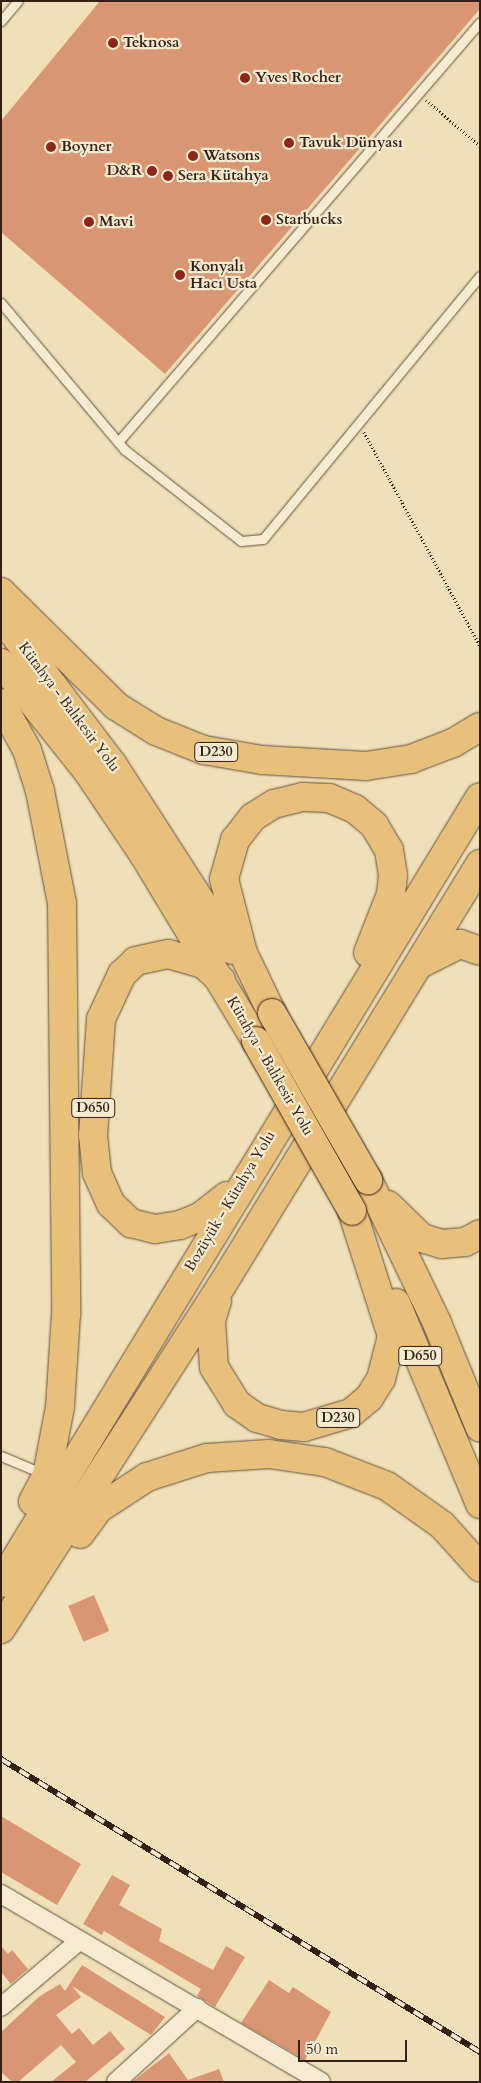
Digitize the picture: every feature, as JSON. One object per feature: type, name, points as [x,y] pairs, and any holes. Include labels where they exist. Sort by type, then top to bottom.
[{"type":"highway","name":"D230","points":[[1,592],[116,706],[156,731],[204,750],[262,760],[366,766],[411,758],[453,744],[480,727]]},
{"type":"highway","name":"Kütahya - Balıkesir Yolu","points":[[1,617],[113,765],[272,1013],[368,1180],[437,1323],[480,1428]]},
{"type":"highway","name":"Kütahya - Balıkesir Yolu","points":[[1,663],[88,772],[221,980],[256,1041],[352,1211],[440,1403],[480,1504]]},
{"type":"highway","points":[[1,703],[27,750],[40,791],[62,903],[66,1314],[60,1407],[47,1475],[1,1564]]},
{"type":"highway","points":[[272,1013],[231,917],[224,879],[228,861],[235,840],[253,817],[274,804],[303,797],[329,798],[355,809],[374,825],[389,850],[393,875],[391,894],[339,1022]]},
{"type":"highway","name":"Bozüyük - Kütahya Yolu","points":[[1,1583],[339,1022],[480,797]]},
{"type":"highway","name":"D230","points":[[352,1211],[392,1336],[381,1379],[369,1398],[351,1413],[304,1427],[281,1426],[257,1418],[237,1404],[222,1386],[211,1345],[211,1321],[222,1285],[480,864]]},
{"type":"highway","points":[[418,965],[440,951],[460,944],[480,952]]},
{"type":"highway","name":"D650","points":[[221,980],[203,964],[168,954],[136,961],[122,974],[101,1020],[93,1135],[97,1173],[111,1204],[131,1223],[155,1228],[180,1225],[216,1207],[241,1183]]},
{"type":"highway","points":[[368,1180],[422,1238],[442,1244],[465,1242],[480,1234]]},
{"type":"highway","points":[[1,1629],[222,1285]]},
{"type":"highway","points":[[1,1639],[98,1509],[147,1477],[207,1458],[269,1454],[325,1462],[359,1474],[387,1486],[442,1525],[480,1568]]},
{"type":"street","points":[[1,1894],[321,2082]]},
{"type":"street","points":[[1,2007],[79,1941]]},
{"type":"street","points":[[116,2082],[197,2008]]},
{"type":"lane","points":[[1,21],[18,1]]},
{"type":"lane","points":[[118,442],[480,22]]},
{"type":"lane","points":[[1,303],[118,442],[241,541],[263,540],[480,276]]},
{"type":"lane","points":[[1,1456],[47,1475]]},
{"type":"path","points":[[418,94],[480,146]]},
{"type":"path","points":[[359,422],[480,646]]},
{"type":"building","name":"Sera Kütahya","points":[[100,1],[480,1],[480,9],[165,374],[1,232],[1,121]]},
{"type":"building","points":[[94,1595],[109,1631],[83,1642],[68,1606]]},
{"type":"building","points":[[1,1816],[81,1864],[57,1905],[1,1872]]},
{"type":"building","points":[[112,1875],[130,1885],[119,1905],[162,1929],[159,1941],[213,1970],[226,1946],[245,1957],[215,2007],[197,1996],[201,1989],[104,1931],[102,1935],[83,1924]]},
{"type":"building","points":[[1,1946],[8,1954],[12,1950],[28,1969],[11,1984],[1,1972]]},
{"type":"building","points":[[82,1965],[165,2017],[151,2035],[72,1986],[81,1997],[56,2015],[72,2034],[79,2028],[93,2045],[110,2031],[125,2049],[85,2082],[51,2082],[76,2062],[61,2045],[18,2082],[12,2082],[1,2072],[1,2032],[40,1996],[60,1984],[65,1991]]},
{"type":"building","points":[[269,1980],[289,1993],[293,1987],[331,2012],[305,2060],[241,2023]]},
{"type":"building","points":[[169,2053],[188,2080],[219,2069],[224,2082],[132,2082]]},
{"type":"railway","points":[[1,1759],[480,2052]]},
{"type":"place","name":"Teknosa","points":[[113,43]]},
{"type":"place","name":"Yves Rocher","points":[[245,78]]},
{"type":"place","name":"Tavuk Dünyası","points":[[289,143]]},
{"type":"place","name":"Boyner","points":[[51,147]]},
{"type":"place","name":"Watsons","points":[[193,156]]},
{"type":"place","name":"D&R","points":[[152,171]]},
{"type":"place","name":"Sera Kütahya","points":[[168,176]]},
{"type":"place","name":"Starbucks","points":[[266,220]]},
{"type":"place","name":"Mavi","points":[[89,222]]},
{"type":"place","name":"Konyalı Hacı Usta","points":[[180,275]]}]
